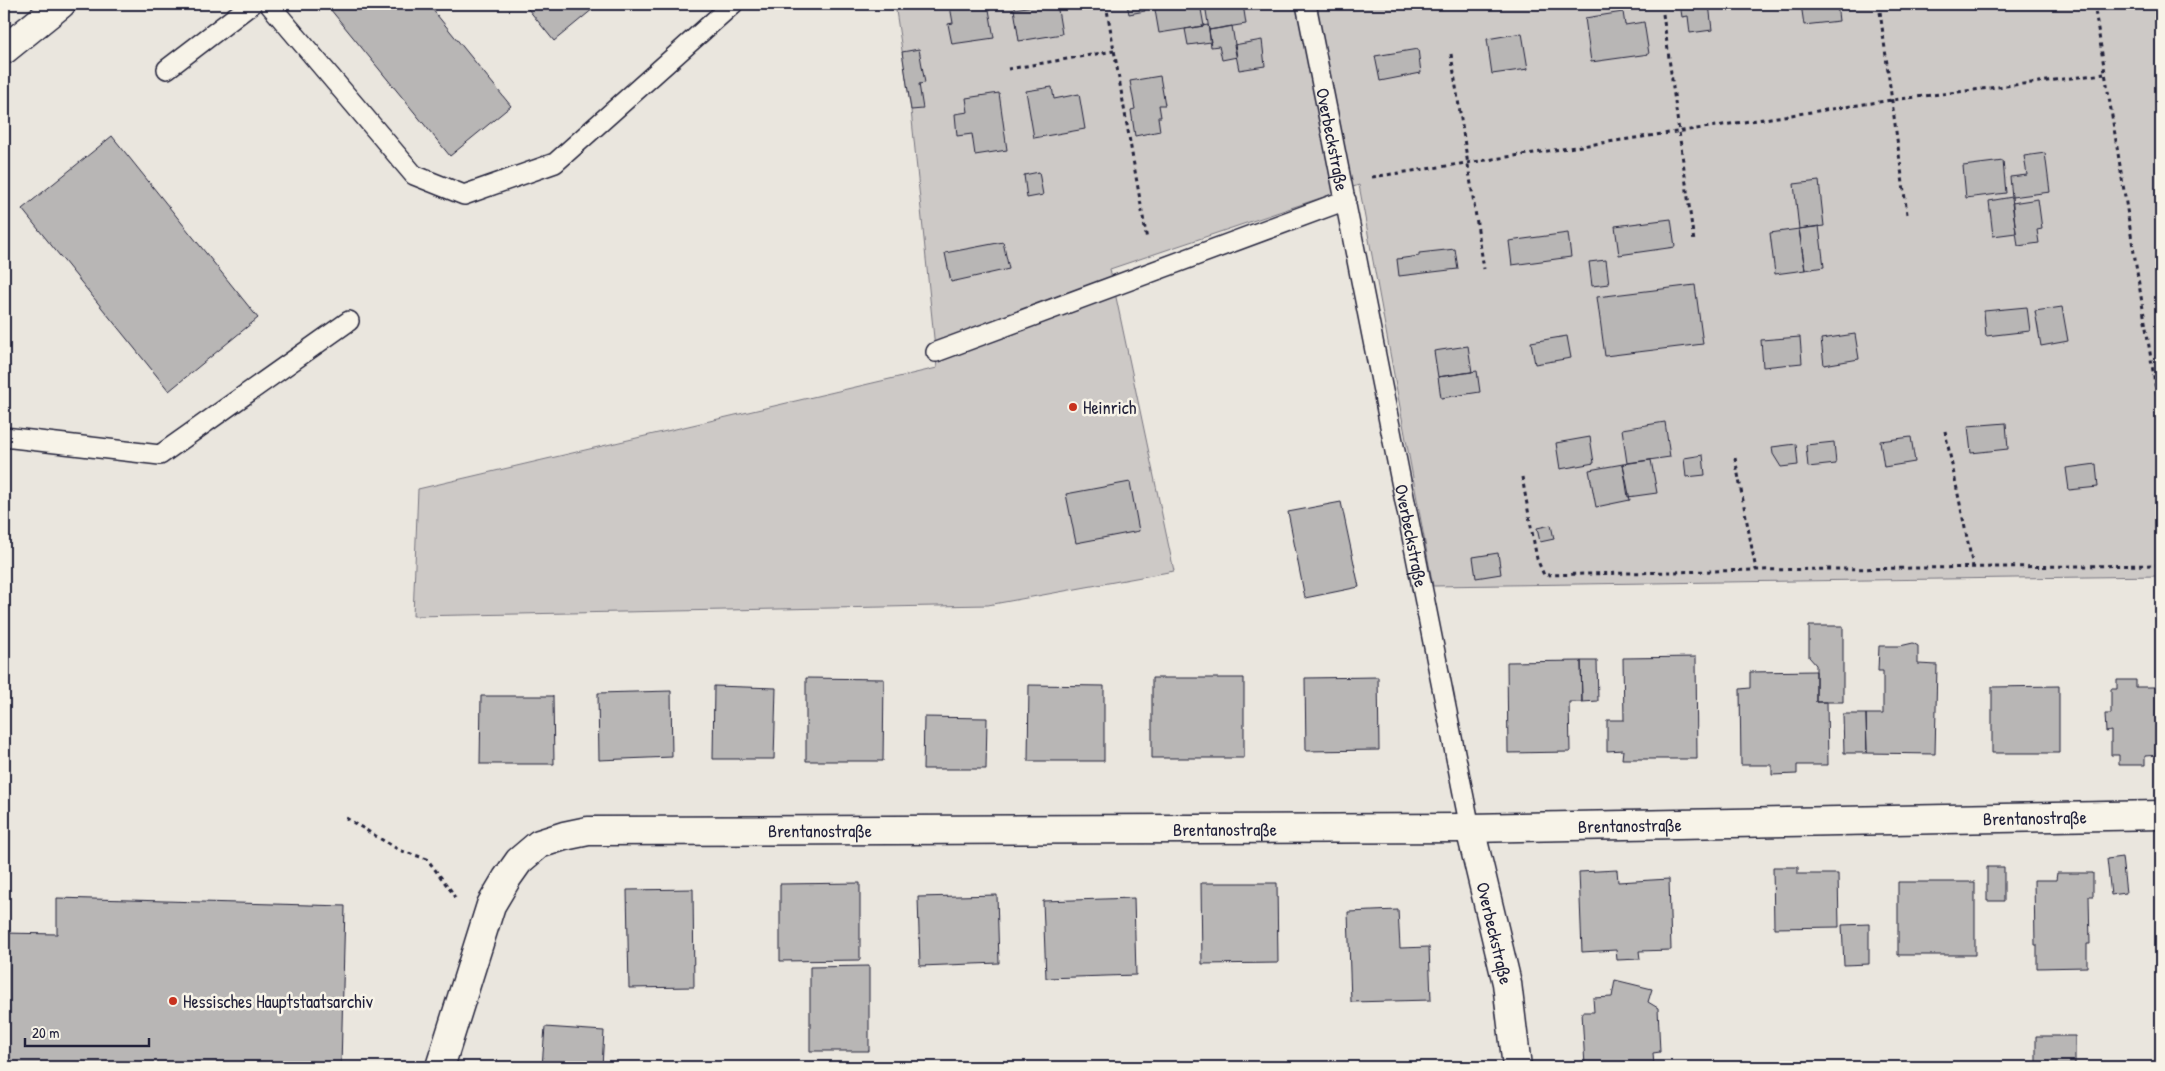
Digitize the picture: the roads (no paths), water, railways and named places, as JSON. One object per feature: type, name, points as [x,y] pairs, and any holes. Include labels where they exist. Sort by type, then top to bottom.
[{"type":"street","points":[[4,50],[61,4]]},
{"type":"street","name":"Brentanostraße","points":[[440,1067],[491,905],[519,861],[539,844],[588,831],[1470,828],[2161,815]]},
{"type":"street","name":"Overbeckstraße","points":[[1470,828],[1507,983],[1517,1067]]},
{"type":"lane","points":[[167,68],[252,4]]},
{"type":"lane","points":[[269,4],[414,175],[464,195],[555,163],[733,4]]},
{"type":"lane","name":"Overbeckstraße","points":[[1306,4],[1470,828]]},
{"type":"lane","points":[[936,352],[1344,191]]},
{"type":"lane","points":[[4,437],[160,455],[349,321]]},
{"type":"place","name":"Heinrich","points":[[1073,407]]},
{"type":"place","name":"Hessisches Hauptstaatsarchiv","points":[[173,1001]]}]
